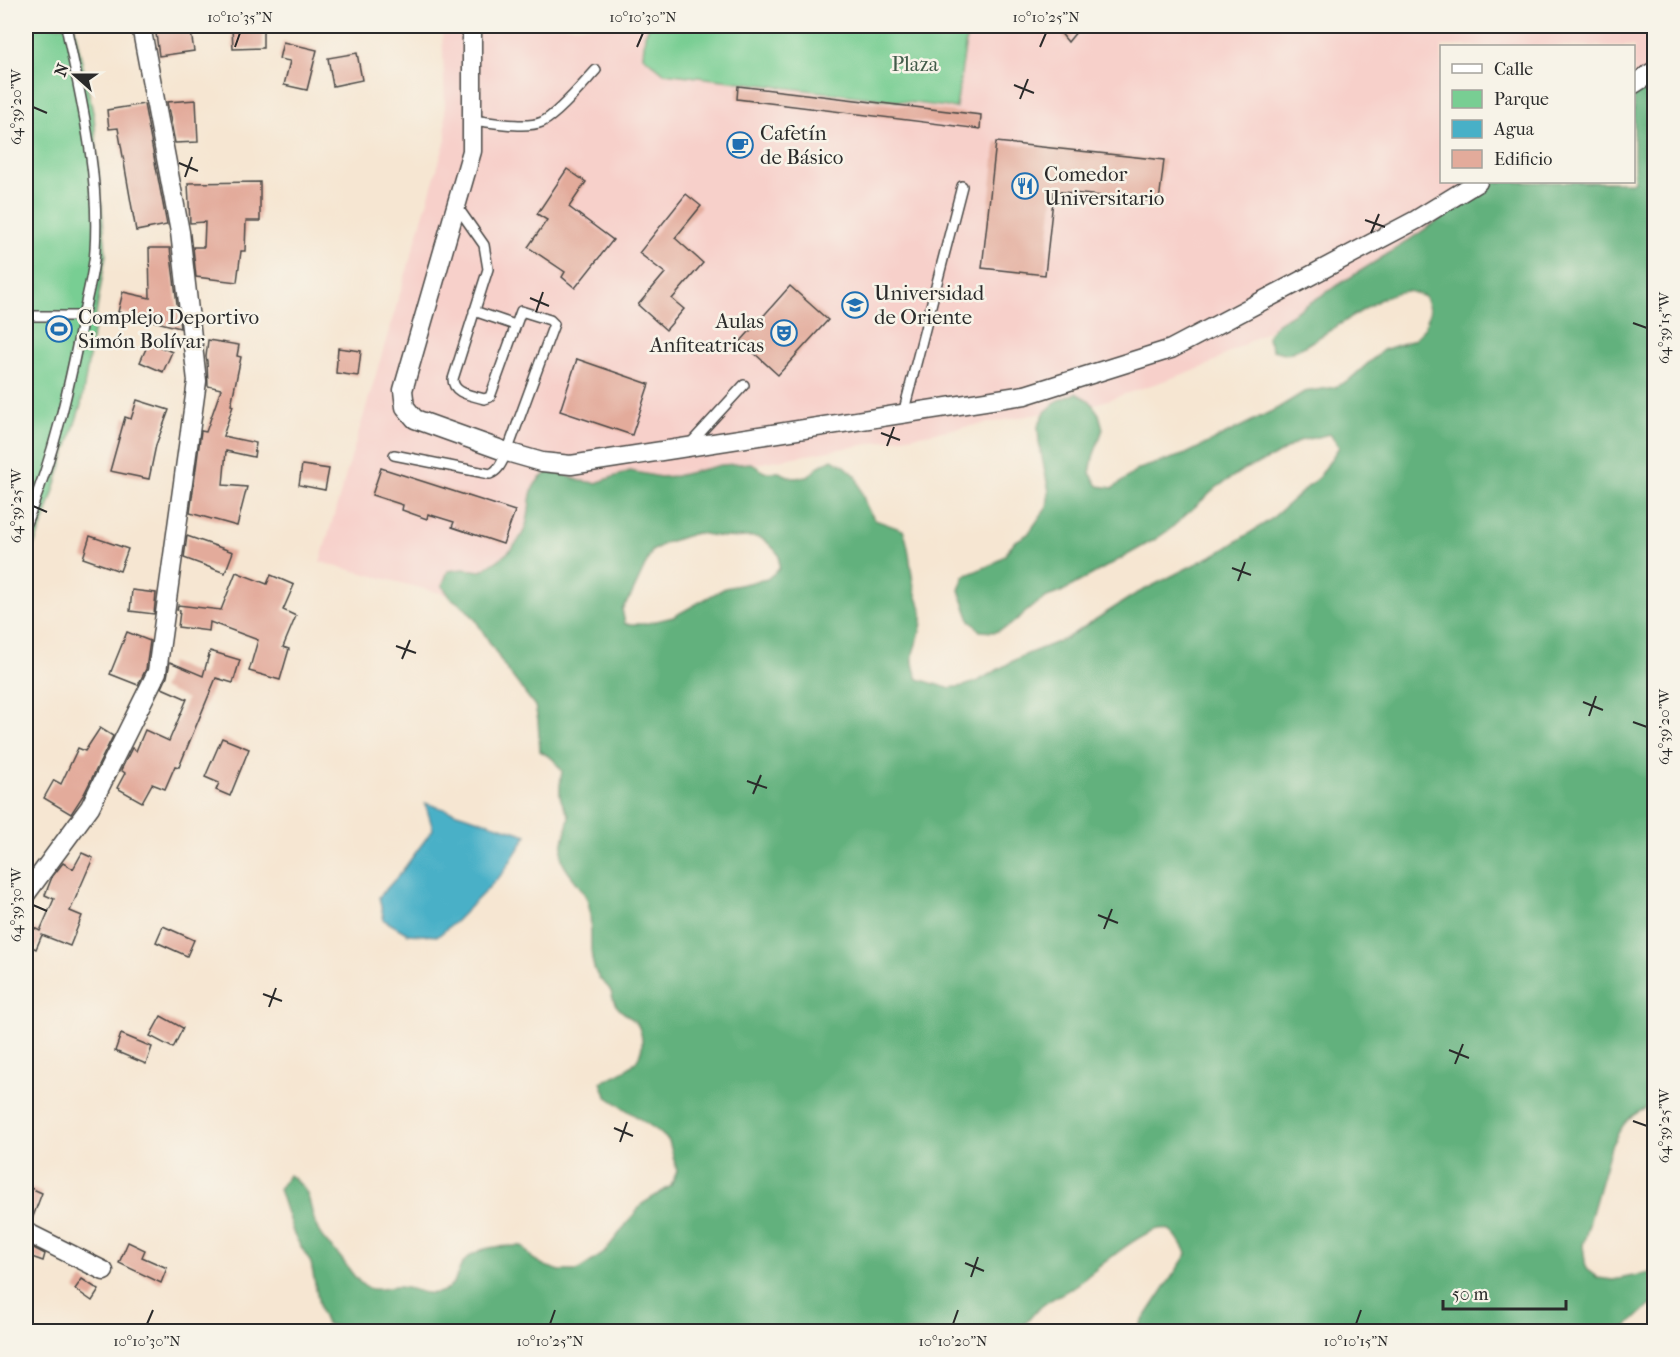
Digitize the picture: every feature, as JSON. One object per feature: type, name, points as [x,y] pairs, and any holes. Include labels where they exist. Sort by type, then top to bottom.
[{"type":"street","points":[[26,894],[90,807],[157,672],[197,381],[180,232],[141,26]]},
{"type":"street","points":[[472,26],[472,151],[403,390],[405,407],[415,420],[542,462],[571,465],[1025,395],[1171,349],[1416,220],[1476,183]]},
{"type":"street","points":[[1635,83],[1654,70]]},
{"type":"street","points":[[26,1232],[105,1271]]},
{"type":"lane","points":[[26,523],[42,483],[63,414],[95,252],[95,211],[89,135],[66,26]]},
{"type":"lane","points":[[472,120],[528,125],[542,122],[555,112],[596,70]]},
{"type":"lane","points":[[903,414],[962,186]]},
{"type":"lane","points":[[394,455],[490,474],[499,468],[554,324],[550,320],[524,310],[520,312],[490,397],[484,399],[457,390],[453,385],[453,379],[488,269],[484,245],[456,205]]},
{"type":"lane","points":[[474,311],[515,325]]},
{"type":"lane","points":[[26,316],[83,316]]},
{"type":"lane","points":[[687,447],[744,385]]},
{"type":"shaded area","name":"Universidad de Oriente","points":[[442,26],[1654,26],[1654,105],[1635,116],[1635,45],[1440,45],[1440,183],[1523,183],[1204,367],[1096,404],[556,499],[514,612],[320,562],[446,139]]},
{"type":"green space","name":"Complejo Deportivo Simón Bolívar","points":[[26,26],[74,26],[94,117],[106,254],[81,405],[44,521],[26,563]]},
{"type":"green space","name":"Plaza","points":[[649,26],[968,26],[956,108],[664,73],[643,56],[645,35]]},
{"type":"green space","points":[[1654,81],[1654,1106],[1638,1112],[1628,1120],[1611,1146],[1583,1245],[1586,1269],[1598,1278],[1613,1280],[1654,1272],[1654,1304],[1622,1331],[1136,1331],[1187,1254],[1176,1236],[1167,1229],[1158,1229],[1134,1241],[1078,1284],[1046,1303],[1023,1326],[1026,1331],[386,1332],[371,1326],[356,1324],[342,1327],[326,1324],[320,1310],[311,1263],[294,1235],[279,1189],[289,1175],[307,1194],[314,1221],[321,1236],[364,1286],[375,1289],[402,1287],[435,1293],[451,1285],[465,1260],[487,1248],[522,1246],[533,1259],[545,1266],[560,1271],[577,1271],[604,1253],[642,1204],[671,1186],[677,1171],[669,1141],[606,1096],[601,1082],[623,1072],[635,1062],[642,1049],[641,1032],[636,1022],[616,1005],[610,990],[599,978],[592,961],[588,902],[583,891],[566,869],[561,855],[569,815],[560,794],[562,771],[553,759],[540,751],[535,706],[505,667],[475,619],[451,598],[442,586],[448,571],[463,569],[481,571],[512,548],[525,528],[532,490],[536,483],[551,470],[581,481],[596,483],[630,471],[660,477],[676,476],[721,465],[751,463],[764,472],[779,472],[793,478],[808,477],[819,466],[832,459],[845,466],[856,476],[867,508],[875,520],[903,530],[922,614],[921,629],[913,654],[914,669],[918,679],[948,688],[964,686],[978,681],[1020,657],[1065,639],[1134,595],[1225,549],[1270,520],[1320,476],[1339,447],[1330,434],[1299,441],[1273,457],[1243,470],[1216,488],[1169,530],[1154,540],[1061,592],[1047,597],[1009,626],[995,632],[980,631],[970,620],[959,590],[964,576],[993,564],[1005,555],[1014,542],[1028,534],[1047,507],[1049,491],[1039,443],[1038,426],[1045,412],[1059,400],[1076,393],[1090,401],[1099,414],[1103,429],[1090,473],[1098,486],[1113,488],[1139,469],[1186,454],[1278,408],[1304,392],[1335,387],[1349,380],[1383,350],[1414,340],[1425,327],[1430,312],[1425,297],[1405,291],[1384,297],[1303,347],[1287,354],[1273,350],[1267,337],[1276,324],[1397,248],[1494,183],[1635,183],[1635,93]],"holes":[[[696,533],[724,537],[760,538],[772,546],[779,555],[779,569],[767,579],[725,588],[673,617],[644,624],[625,624],[622,609],[631,596],[652,551],[665,543]]]},
{"type":"water","points":[[425,803],[527,835],[503,873],[438,936],[408,934],[384,920],[379,897],[400,874],[433,829]]},
{"type":"building","points":[[155,26],[190,26],[194,51],[159,56]]},
{"type":"building","points":[[232,26],[263,26],[263,48],[233,49]]},
{"type":"building","points":[[1055,26],[1081,26],[1068,42]]},
{"type":"building","points":[[283,42],[317,50],[307,90],[284,85],[290,61],[279,59]]},
{"type":"building","points":[[357,53],[362,80],[333,86],[328,58]]},
{"type":"building","points":[[738,86],[981,115],[980,129],[737,99]]},
{"type":"building","points":[[196,100],[198,142],[175,143],[167,102]]},
{"type":"building","points":[[144,104],[167,225],[136,231],[118,128],[109,129],[107,110]]},
{"type":"building","points":[[996,142],[1164,160],[1159,202],[1054,191],[1045,275],[982,268]]},
{"type":"building","points":[[567,169],[586,182],[569,207],[613,240],[575,288],[562,277],[565,272],[528,247],[547,220],[537,214]]},
{"type":"building","points":[[260,182],[260,221],[246,221],[245,251],[241,251],[237,282],[196,277],[193,247],[204,247],[205,222],[190,223],[188,183]]},
{"type":"building","points":[[686,194],[701,206],[675,238],[703,263],[672,299],[684,309],[666,330],[638,305],[665,273],[639,253]]},
{"type":"building","points":[[149,248],[170,248],[180,328],[118,312],[123,292],[150,298]]},
{"type":"building","points":[[790,286],[828,320],[778,375],[741,341]]},
{"type":"building","points":[[208,340],[239,345],[237,356],[241,357],[231,405],[233,406],[223,436],[256,443],[254,457],[226,451],[223,485],[247,487],[237,526],[190,513],[201,431],[206,432],[221,389],[208,386],[206,357]]},
{"type":"building","points":[[149,342],[172,352],[163,372],[140,362]]},
{"type":"building","points":[[338,348],[361,351],[358,376],[336,373]]},
{"type":"building","points":[[577,359],[649,384],[632,435],[560,411]]},
{"type":"building","points":[[137,400],[169,410],[156,445],[149,479],[110,471],[125,417],[131,419]]},
{"type":"building","points":[[302,465],[329,469],[325,490],[299,485]]},
{"type":"building","points":[[381,468],[515,511],[503,544],[452,527],[454,522],[428,514],[427,519],[402,510],[403,505],[372,495]]},
{"type":"building","points":[[90,536],[128,549],[120,571],[83,558]]},
{"type":"building","points":[[187,536],[233,552],[225,573],[184,558]]},
{"type":"building","points":[[236,572],[267,584],[271,575],[294,585],[283,610],[296,616],[283,647],[289,649],[280,680],[249,671],[258,640],[210,622],[209,631],[178,627],[180,611],[177,610],[178,605],[221,610]]},
{"type":"building","points":[[132,590],[156,593],[154,614],[130,611]]},
{"type":"building","points":[[127,632],[150,641],[146,669],[138,685],[110,674]]},
{"type":"building","points":[[210,651],[240,660],[233,683],[216,678],[179,767],[175,766],[165,789],[152,784],[142,802],[117,788],[125,773],[121,770],[132,748],[136,751],[145,730],[169,741],[187,699],[162,688],[170,662],[203,676]]},
{"type":"building","points":[[100,728],[113,736],[84,794],[71,814],[44,798],[54,780],[61,784],[78,748],[85,751]]},
{"type":"building","points":[[222,738],[249,749],[230,796],[216,790],[219,783],[205,777]]},
{"type":"building","points":[[82,853],[93,858],[70,911],[82,916],[70,946],[42,935],[36,949],[26,944],[26,924],[40,931],[54,899],[45,895],[52,877],[63,863],[73,869]]},
{"type":"building","points":[[163,926],[194,940],[187,956],[156,942]]},
{"type":"building","points":[[161,1016],[183,1028],[173,1048],[150,1036]]},
{"type":"building","points":[[121,1034],[152,1047],[146,1064],[115,1051]]},
{"type":"building","points":[[26,1186],[42,1193],[31,1222],[26,1221]]},
{"type":"building","points":[[128,1242],[145,1250],[142,1257],[167,1268],[161,1283],[119,1263]]},
{"type":"building","points":[[26,1244],[45,1254],[43,1261],[26,1255]]},
{"type":"building","points":[[82,1279],[99,1290],[92,1301],[75,1289]]},
{"type":"place","name":"Cafetín de Básico","points":[[740,145]]},
{"type":"place","name":"Comedor Universitario","points":[[1025,186]]},
{"type":"place","name":"Universidad de Oriente","points":[[855,305]]},
{"type":"place","name":"Complejo Deportivo Simón Bolívar","points":[[59,329]]},
{"type":"place","name":"Aulas Anfiteatricas","points":[[784,333]]}]
